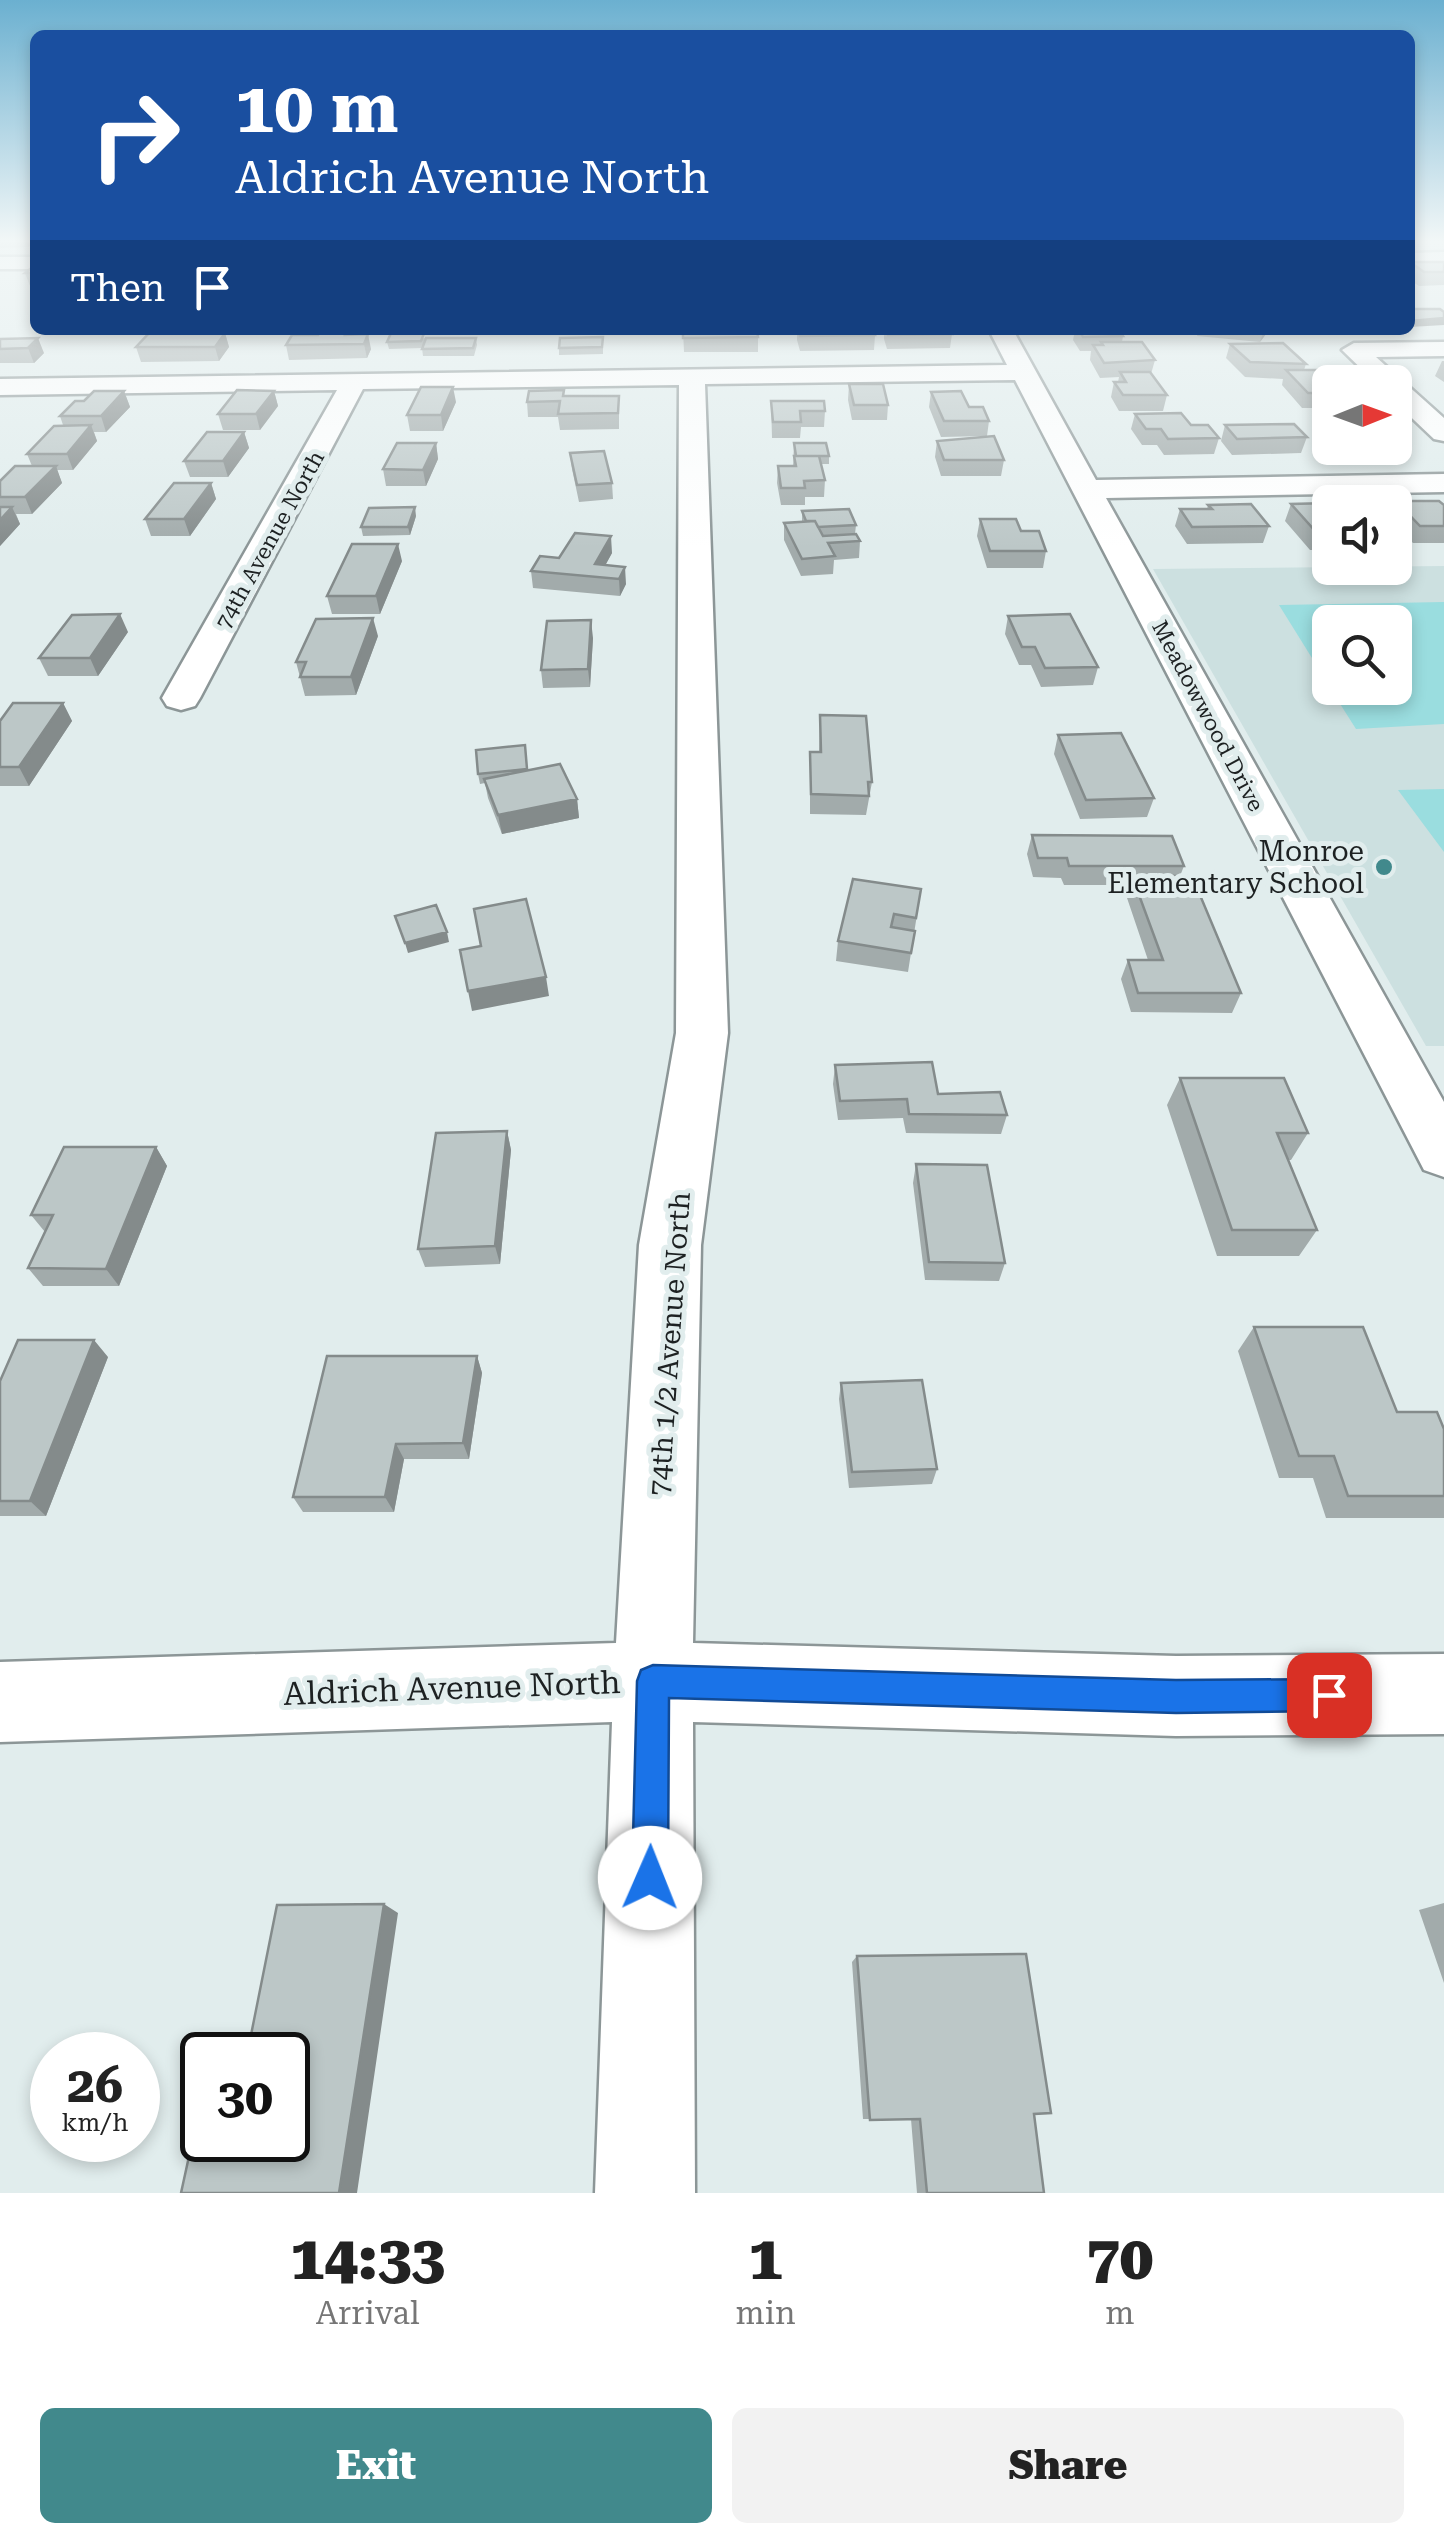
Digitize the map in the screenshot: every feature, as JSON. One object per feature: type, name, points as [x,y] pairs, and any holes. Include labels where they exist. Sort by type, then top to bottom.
[{"type":"street","name":"Meadowwood Drive","points":[[1008,343],[1444,1154]]},
{"type":"street","points":[[1370,365],[1354,350],[1444,350]]},
{"type":"street","points":[[0,387],[1024,372]]},
{"type":"street","name":"74th 1/2 Avenue North","points":[[646,2193],[653,1681],[670,1244],[702,1034],[692,377]]},
{"type":"street","name":"74th Avenue North","points":[[181,698],[355,380]]},
{"type":"street","points":[[11,418],[46,386]]},
{"type":"street","points":[[1412,403],[1444,432]]},
{"type":"street","points":[[1086,488],[1444,483]]},
{"type":"street","name":"Aldrich Avenue North","points":[[0,1702],[653,1681],[1176,1696],[1444,1694]]},
{"type":"shaded area","name":"Monroe Elementary School","points":[[1412,566],[1444,566],[1444,1046],[1426,1046],[1153,569],[1312,567],[1312,585],[1412,585]]},
{"type":"shaded area","points":[[1444,602],[1444,724],[1356,729],[1341,705],[1412,705],[1412,605],[1312,605],[1312,658],[1279,605]]},
{"type":"shaded area","points":[[1444,789],[1444,852],[1398,790]]},
{"type":"building","points":[[0,343],[33,343],[28,348],[0,349]]},
{"type":"building","points":[[139,343],[218,343],[215,347],[136,347]]},
{"type":"building","points":[[287,343],[364,343],[364,344]]},
{"type":"building","points":[[424,343],[474,343],[473,348],[422,349]]},
{"type":"building","points":[[559,343],[602,343],[602,347],[559,348]]},
{"type":"building","points":[[1143,343],[1155,360],[1104,363],[1093,345]]},
{"type":"building","points":[[1283,343],[1306,364],[1250,362],[1230,344]]},
{"type":"building","points":[[1286,370],[1312,370],[1312,393]]},
{"type":"building","points":[[1120,372],[1150,372],[1167,395],[1123,395],[1114,382],[1126,382]]},
{"type":"building","points":[[849,384],[883,384],[888,405],[854,405]]},
{"type":"building","points":[[421,387],[453,387],[441,415],[407,415]]},
{"type":"building","points":[[237,390],[274,391],[256,414],[218,414]]},
{"type":"building","points":[[564,390],[563,396],[619,396],[618,413],[558,414],[560,401],[527,402],[529,391]]},
{"type":"building","points":[[94,391],[124,391],[101,416],[60,416],[75,401],[84,401]]},
{"type":"building","points":[[961,391],[969,407],[983,407],[989,421],[944,421],[931,392]]},
{"type":"building","points":[[771,401],[824,401],[825,411],[800,411],[801,422],[773,422]]},
{"type":"building","points":[[1181,413],[1191,425],[1208,425],[1219,438],[1168,439],[1161,429],[1146,429],[1135,414]]},
{"type":"building","points":[[1294,424],[1307,437],[1237,439],[1225,425]]},
{"type":"building","points":[[91,425],[67,454],[27,454],[54,426]]},
{"type":"building","points":[[207,432],[244,432],[223,461],[184,461]]},
{"type":"building","points":[[994,436],[1004,460],[944,460],[937,441]]},
{"type":"building","points":[[397,443],[436,443],[423,470],[383,469]]},
{"type":"building","points":[[794,443],[826,443],[829,456],[796,456]]},
{"type":"building","points":[[604,451],[612,483],[577,485],[570,453]]},
{"type":"building","points":[[794,456],[819,456],[825,480],[804,481],[805,488],[781,488],[778,466],[796,466]]},
{"type":"building","points":[[15,466],[56,466],[25,497],[0,497],[0,481]]},
{"type":"building","points":[[174,483],[211,483],[184,519],[145,519]]},
{"type":"building","points":[[1412,501],[1439,501],[1444,505],[1444,526],[1420,526],[1412,518]]},
{"type":"building","points":[[1312,503],[1312,527],[1291,504]]},
{"type":"building","points":[[1251,504],[1269,526],[1192,527],[1180,509],[1212,509],[1208,505]]},
{"type":"building","points":[[0,507],[12,507],[0,520]]},
{"type":"building","points":[[415,507],[408,527],[361,527],[369,508]]},
{"type":"building","points":[[849,509],[856,525],[818,527],[815,521],[806,521],[802,511]]},
{"type":"building","points":[[980,519],[1016,519],[1021,531],[1039,531],[1046,551],[990,551]]},
{"type":"building","points":[[815,521],[823,536],[856,534],[860,541],[828,543],[835,556],[802,559],[784,523]]},
{"type":"building","points":[[575,533],[611,536],[595,564],[625,567],[619,579],[531,571],[540,556],[559,558]]},
{"type":"building","points":[[352,544],[398,544],[376,596],[327,596]]},
{"type":"building","points":[[120,614],[90,658],[39,658],[72,615]]},
{"type":"building","points":[[1070,614],[1098,667],[1045,668],[1035,647],[1022,647],[1008,616]]},
{"type":"building","points":[[373,618],[351,677],[300,677],[306,662],[296,662],[316,619]]},
{"type":"building","points":[[591,620],[588,669],[541,670],[547,621]]},
{"type":"building","points":[[13,703],[63,703],[19,767],[0,767],[0,721]]},
{"type":"building","points":[[820,715],[866,716],[872,782],[868,782],[869,796],[811,794],[810,752],[821,752]]},
{"type":"building","points":[[1121,733],[1154,798],[1086,800],[1058,735]]},
{"type":"building","points":[[525,745],[527,769],[478,774],[476,750]]},
{"type":"building","points":[[560,764],[577,799],[498,815],[484,779]]},
{"type":"building","points":[[1032,835],[1172,836],[1184,866],[1069,866],[1067,858],[1038,858]]},
{"type":"building","points":[[1132,876],[1192,876],[1241,993],[1138,993],[1128,960],[1163,960]]},
{"type":"building","points":[[853,879],[921,889],[916,918],[894,914],[891,927],[915,931],[911,953],[838,941]]},
{"type":"building","points":[[526,899],[546,977],[468,991],[460,950],[481,946],[474,909]]},
{"type":"building","points":[[436,905],[447,932],[405,943],[395,916]]},
{"type":"building","points":[[932,1062],[938,1094],[1000,1092],[1007,1115],[909,1114],[907,1099],[840,1101],[835,1065]]},
{"type":"building","points":[[1180,1078],[1284,1078],[1308,1133],[1277,1133],[1317,1230],[1232,1230]]},
{"type":"building","points":[[507,1131],[495,1246],[418,1249],[436,1133]]},
{"type":"building","points":[[64,1147],[156,1147],[106,1269],[28,1268],[53,1215],[31,1215]]},
{"type":"building","points":[[916,1164],[987,1165],[1005,1263],[929,1262]]},
{"type":"building","points":[[1254,1327],[1363,1327],[1397,1412],[1437,1412],[1444,1429],[1444,1496],[1348,1496],[1334,1456],[1299,1456]]},
{"type":"building","points":[[18,1340],[94,1340],[30,1501],[0,1501],[0,1381]]},
{"type":"building","points":[[327,1356],[477,1356],[463,1443],[396,1444],[385,1497],[293,1497]]},
{"type":"building","points":[[922,1380],[937,1469],[852,1472],[841,1383]]},
{"type":"building","points":[[384,1904],[339,2193],[181,2193],[188,2162],[310,2162],[310,2032],[252,2032],[277,1905]]},
{"type":"building","points":[[1026,1954],[1051,2113],[1034,2114],[1044,2193],[927,2193],[920,2119],[870,2120],[857,1956]]},
{"type":"place","name":"Monroe Elementary School","points":[[1384,867]]},
{"type":"route","points":[[650,1878],[653,1681],[1176,1696],[1329,1695]]}]
